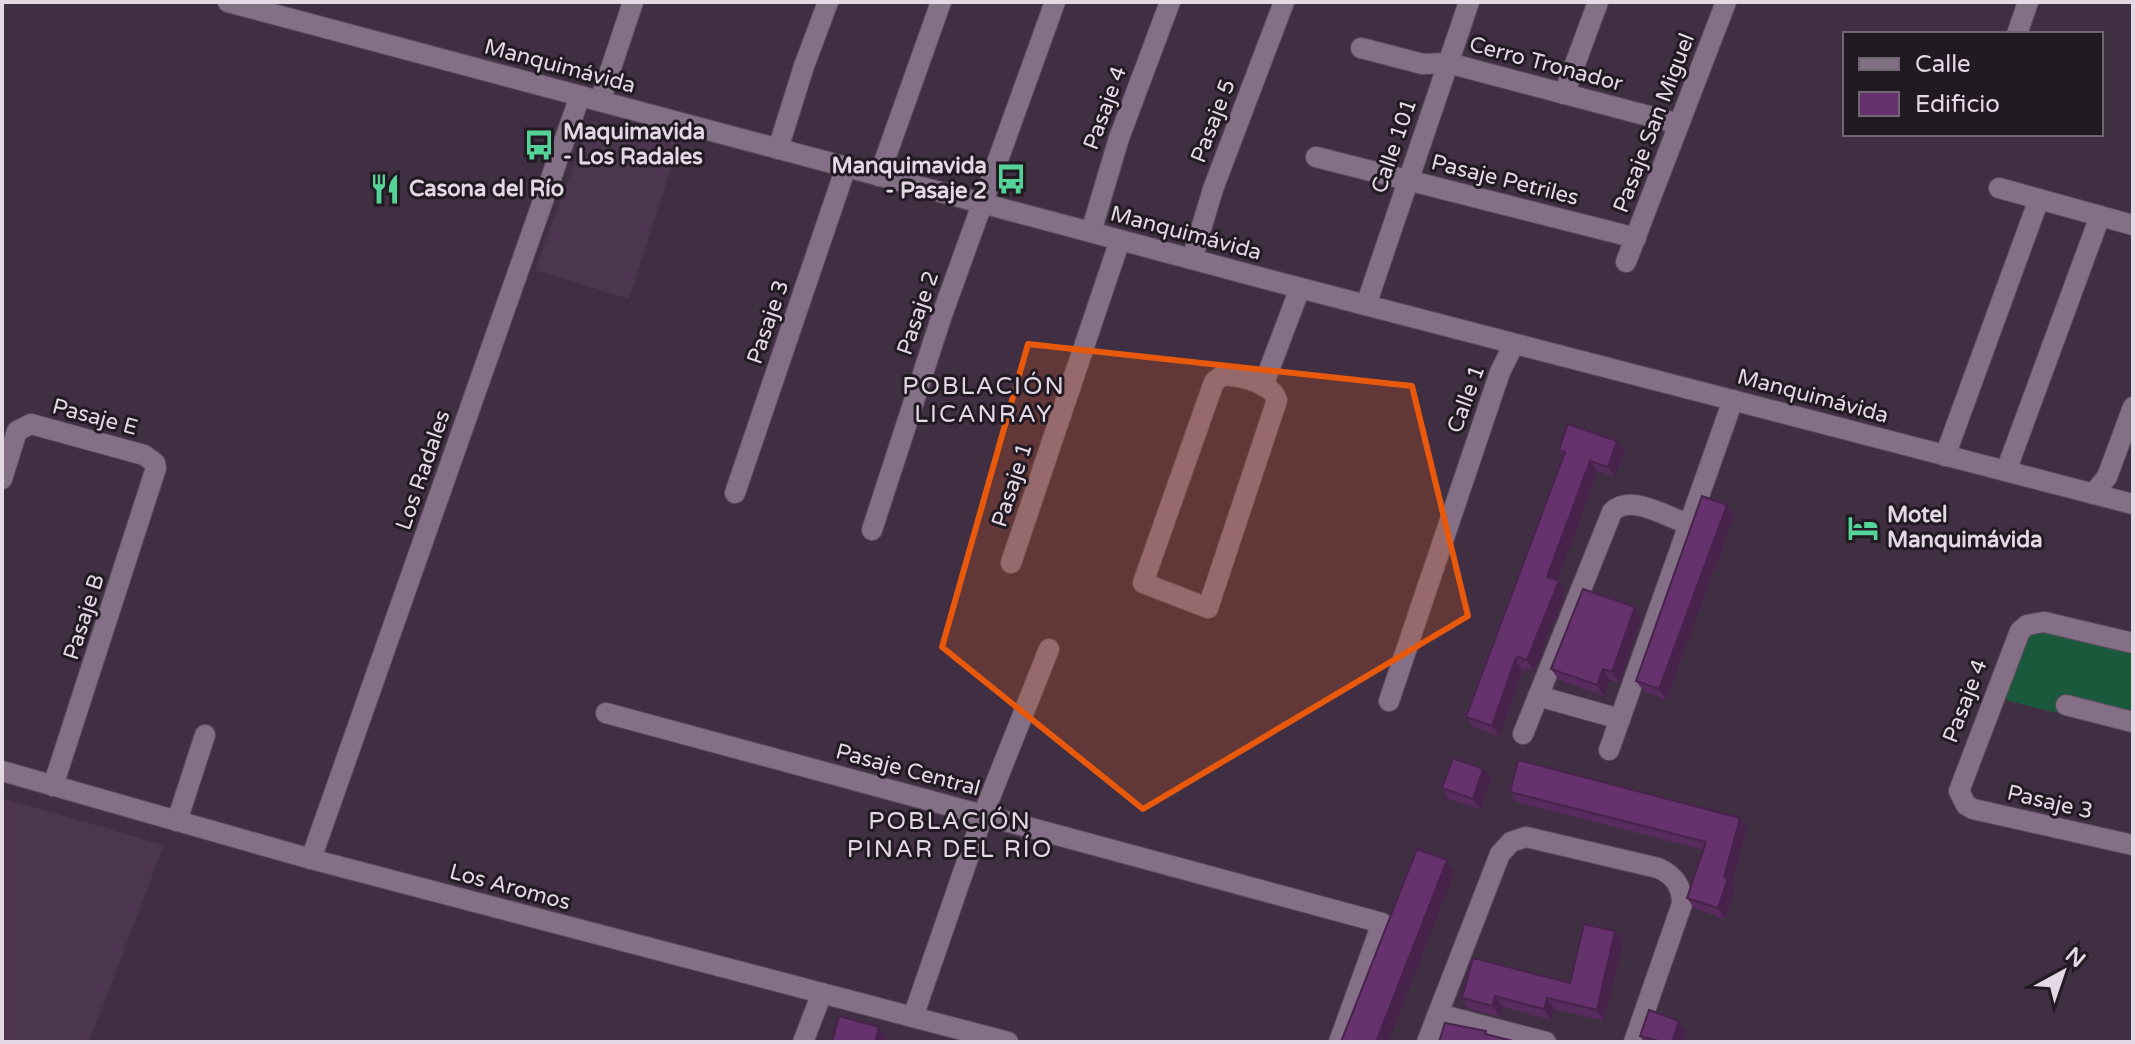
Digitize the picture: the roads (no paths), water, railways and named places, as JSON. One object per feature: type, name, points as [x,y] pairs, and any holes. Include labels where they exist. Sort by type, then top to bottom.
[{"type":"street","name":"Manquimávida","points":[[228,2],[1300,288],[2133,504]]},
{"type":"street","name":"Los Radales","points":[[311,859],[590,99],[633,2]]},
{"type":"street","points":[[778,149],[828,2]]},
{"type":"street","points":[[879,176],[941,2]]},
{"type":"street","points":[[981,203],[1055,2]]},
{"type":"street","name":"Pasaje 4","points":[[1091,232],[1119,138],[1170,2]]},
{"type":"street","name":"Pasaje 5","points":[[1192,259],[1213,189],[1284,2]]},
{"type":"street","name":"Calle 101","points":[[1366,305],[1469,2]]},
{"type":"street","points":[[1564,94],[1598,2]]},
{"type":"street","name":"Pasaje San Miguel","points":[[1626,262],[1726,2]]},
{"type":"street","points":[[2018,32],[2028,2]]},
{"type":"street","name":"Cerro Tronador","points":[[1361,48],[1423,64],[1448,63],[1679,124]]},
{"type":"street","name":"Pasaje Petriles","points":[[1316,157],[1636,238]]},
{"type":"street","name":"Pasaje 3","points":[[735,493],[846,167]]},
{"type":"street","points":[[1999,188],[2133,225]]},
{"type":"street","points":[[1945,456],[2039,199]]},
{"type":"street","name":"Pasaje 2","points":[[872,530],[981,203]]},
{"type":"street","points":[[2006,471],[2100,216]]},
{"type":"street","name":"Pasaje 1","points":[[1011,563],[1120,240]]},
{"type":"street","points":[[1263,386],[1300,288]]},
{"type":"street","name":"Calle 1","points":[[1389,701],[1500,372],[1514,344]]},
{"type":"street","points":[[1229,375],[1263,386],[1276,395],[1277,405],[1208,608],[1143,583],[1214,382],[1218,377],[1229,375]]},
{"type":"street","points":[[1609,750],[1733,400]]},
{"type":"street","points":[[2093,494],[2123,462],[2133,407]]},
{"type":"street","name":"Pasaje E","points":[[2,479],[14,436],[21,427],[31,424],[144,455],[155,463]]},
{"type":"street","name":"Pasaje B","points":[[53,786],[156,475],[155,463]]},
{"type":"street","points":[[1523,734],[1616,508],[1633,504],[1688,524]]},
{"type":"street","name":"Pasaje 4","points":[[1961,798],[1960,783],[2015,638],[2027,625],[2044,622],[2133,643]]},
{"type":"street","points":[[913,1017],[983,815],[1049,649]]},
{"type":"street","points":[[1538,696],[1620,719]]},
{"type":"street","points":[[2066,705],[2133,722]]},
{"type":"street","name":"Pasaje Central","points":[[606,713],[1382,923],[1339,1042]]},
{"type":"street","points":[[177,821],[205,735]]},
{"type":"street","name":"Los Aromos","points":[[2,771],[311,859],[1008,1042]]},
{"type":"street","name":"Pasaje 3","points":[[1961,798],[1973,809],[2133,845]]},
{"type":"street","points":[[1427,1042],[1500,854],[1518,839],[1533,837],[1658,868],[1666,871],[1679,885],[1682,904],[1634,1042]]},
{"type":"street","points":[[803,1042],[822,993]]},
{"type":"street","points":[[1438,1014],[1546,1042]]},
{"type":"place","name":"Maquimavida - Los Radales","points":[[539,145]]},
{"type":"place","name":"Manquimavida - Pasaje 2","points":[[1011,179]]},
{"type":"place","name":"Casona del Río","points":[[385,189]]},
{"type":"place","name":"Motel Manquimávida","points":[[1863,528]]},
{"type":"district","name":"POBLACIÓN LICANRAY","points":[[984,400]]},
{"type":"district","name":"POBLACIÓN PINAR DEL RÍO","points":[[950,835]]}]
